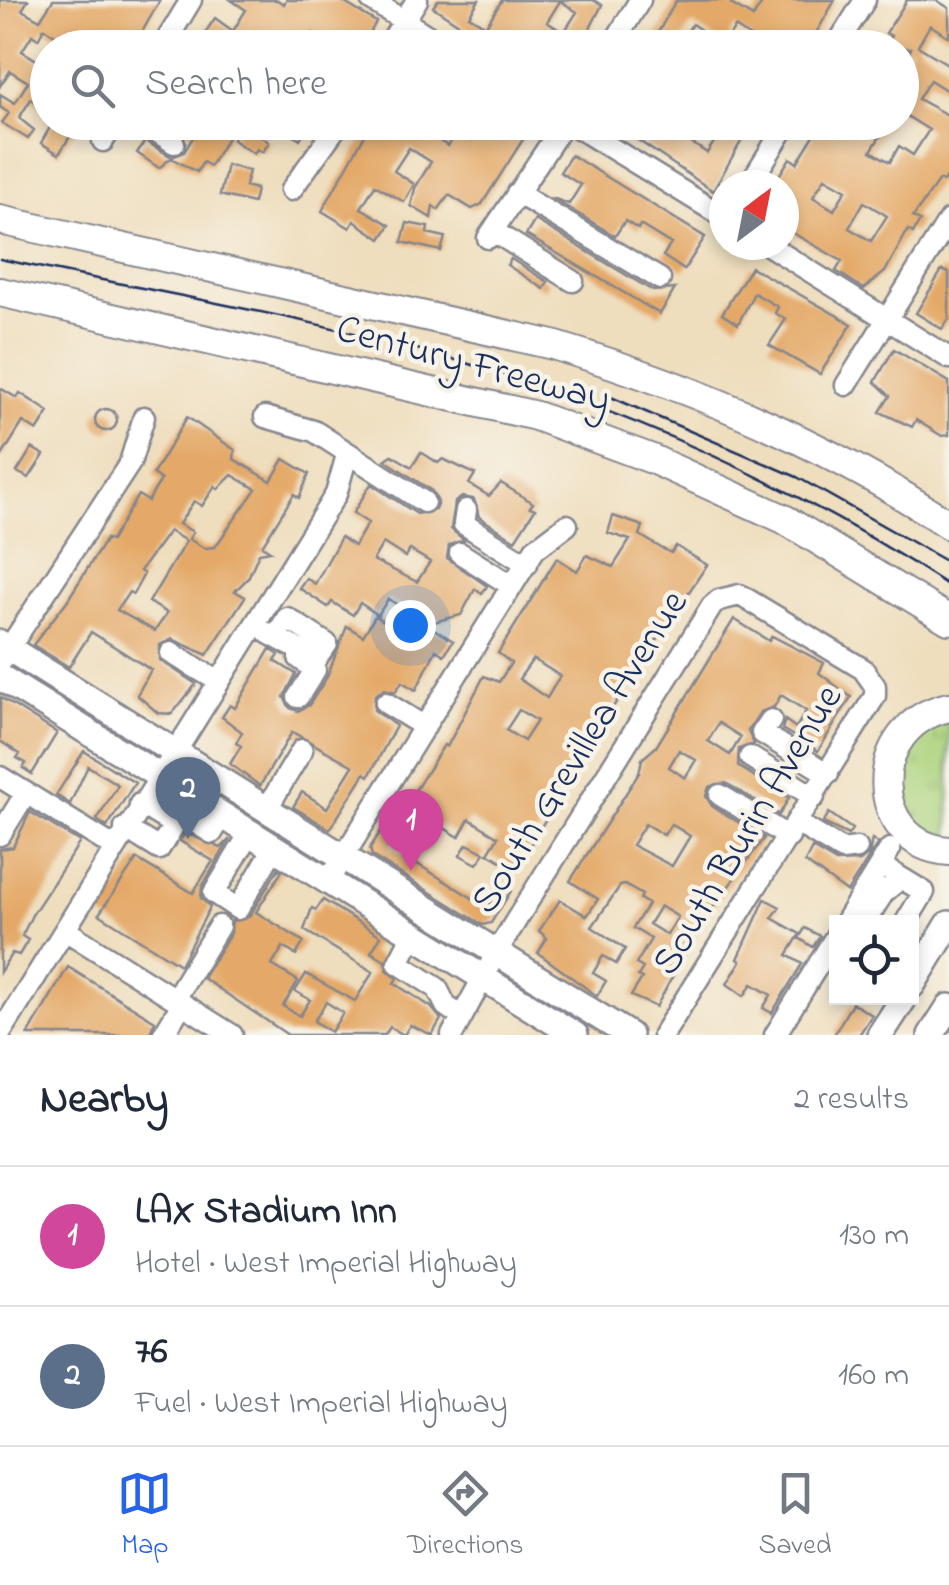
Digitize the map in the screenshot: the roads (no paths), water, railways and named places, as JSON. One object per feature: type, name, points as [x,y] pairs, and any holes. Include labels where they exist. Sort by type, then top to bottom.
[{"type":"highway","name":"Century Freeway","points":[[0,217],[553,345],[640,372],[822,452],[949,525]]},
{"type":"highway","name":"Century Freeway","points":[[0,292],[536,416],[652,459],[784,520],[949,620]]},
{"type":"highway","points":[[949,706],[915,718],[897,737],[887,767],[888,800],[902,830],[929,850],[949,852]]},
{"type":"main road","points":[[4,652],[629,1035]]},
{"type":"main road","points":[[0,676],[157,776],[182,812],[222,816],[576,1035]]},
{"type":"main road","points":[[920,953],[949,924]]},
{"type":"main road","points":[[880,1035],[899,1005]]},
{"type":"main road","points":[[931,1035],[949,1007]]},
{"type":"street","points":[[173,30],[191,0]]},
{"type":"street","points":[[371,0],[418,30]]},
{"type":"street","points":[[398,30],[417,0]]},
{"type":"street","points":[[622,30],[640,0]]},
{"type":"street","points":[[846,30],[865,0]]},
{"type":"street","points":[[169,140],[174,143]]},
{"type":"street","points":[[291,190],[327,140]]},
{"type":"street","points":[[554,140],[491,234],[573,281]]},
{"type":"street","points":[[596,140],[709,209]]},
{"type":"street","points":[[758,170],[777,140]]},
{"type":"street","points":[[517,192],[660,279]]},
{"type":"street","points":[[846,385],[949,220]]},
{"type":"street","points":[[792,260],[949,358]]},
{"type":"street","points":[[4,652],[130,462],[144,417]]},
{"type":"street","points":[[265,417],[314,430],[347,456],[424,502]]},
{"type":"street","points":[[4,1020],[65,930],[218,682],[266,631],[269,599],[336,494],[347,456]]},
{"type":"street","points":[[466,510],[464,524],[526,564]]},
{"type":"street","points":[[327,881],[535,549],[567,525]]},
{"type":"street","points":[[460,553],[512,586]]},
{"type":"street","name":"South Grevillea Avenue","points":[[457,1026],[497,953],[712,606],[729,596],[749,597],[806,634]]},
{"type":"street","points":[[269,599],[322,633],[332,626]]},
{"type":"street","points":[[266,631],[316,670],[298,697]]},
{"type":"street","name":"South Burin Avenue","points":[[663,1035],[871,706],[875,686],[863,669],[806,634]]},
{"type":"street","points":[[171,653],[218,682]]},
{"type":"street","points":[[386,703],[426,727]]},
{"type":"street","points":[[771,720],[762,733],[828,774]]},
{"type":"street","points":[[266,810],[302,750]]},
{"type":"street","points":[[750,757],[814,797]]},
{"type":"street","points":[[0,776],[26,793],[120,838],[159,849],[182,812],[140,804]]},
{"type":"street","points":[[0,835],[26,793]]},
{"type":"street","points":[[720,795],[842,850],[857,848]]},
{"type":"street","points":[[250,834],[214,893],[238,908],[274,848]]},
{"type":"street","points":[[848,915],[885,857],[901,878],[924,892],[910,915]]},
{"type":"street","points":[[869,915],[884,892],[901,878]]},
{"type":"street","points":[[163,1035],[219,926]]},
{"type":"street","points":[[65,930],[232,1035]]},
{"type":"street","points":[[412,934],[398,962],[437,988],[457,1026]]},
{"type":"street","points":[[775,1035],[829,947]]},
{"type":"tram line","points":[[0,259],[368,336],[550,390],[727,462],[840,520],[949,586]]},
{"type":"tram line","points":[[604,394],[797,477],[949,563]]},
{"type":"place","name":"76","points":[[188,839]]},
{"type":"place","name":"LAX Stadium Inn","points":[[411,871]]}]
